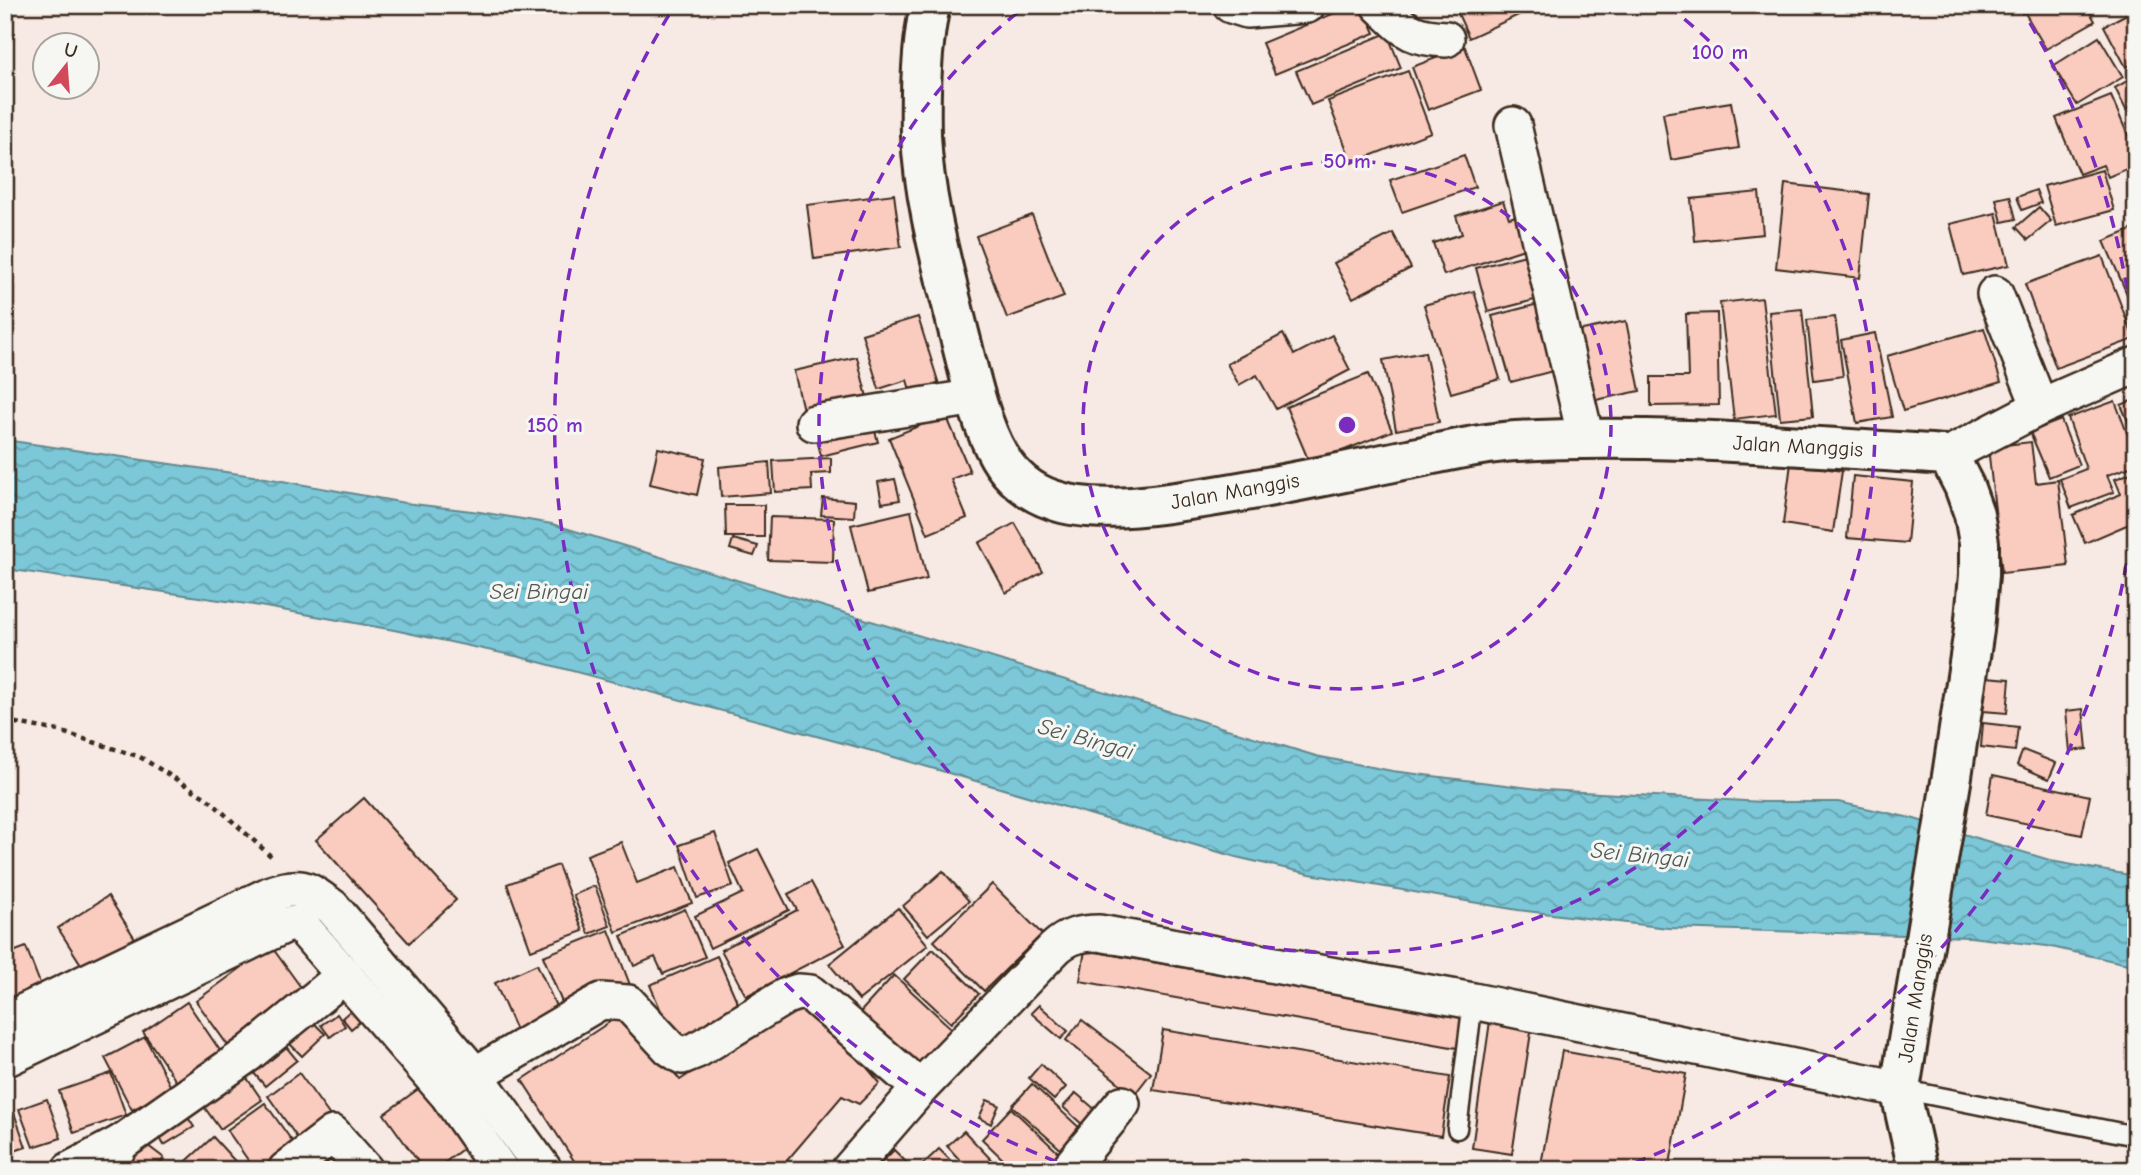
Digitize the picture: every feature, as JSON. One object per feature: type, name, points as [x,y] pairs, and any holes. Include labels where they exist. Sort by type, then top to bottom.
[{"type":"street","name":"Jalan Manggis","points":[[930,5],[922,69],[921,135],[926,185],[932,223],[975,397],[999,457],[1022,485],[1055,501],[1100,508],[1152,506],[1512,441],[1586,439],[1745,442],[1948,455],[1975,514],[1979,575],[1974,630],[1952,776],[1900,1089]]},
{"type":"street","points":[[1231,5],[1247,10],[1307,5]]},
{"type":"street","points":[[1379,5],[1407,31],[1421,38],[1446,39]]},
{"type":"street","points":[[1513,125],[1586,439]]},
{"type":"street","points":[[1995,294],[2040,407]]},
{"type":"street","points":[[1948,455],[2040,407],[2136,365]]},
{"type":"street","points":[[814,423],[975,397]]},
{"type":"street","points":[[5,1021],[289,887],[345,975],[448,1096],[500,1170]]},
{"type":"street","points":[[5,1059],[285,925],[304,907],[331,907],[475,1074],[544,1170]]},
{"type":"street","points":[[849,1170],[920,1088],[1055,948],[1072,936],[1085,933],[1099,933],[1473,1001],[1900,1089],[1919,1170]]},
{"type":"street","points":[[70,1170],[113,1156],[248,1054],[345,975]]},
{"type":"street","points":[[475,1074],[601,1001],[628,1003],[670,1048],[682,1056],[697,1050],[786,996],[799,992],[810,993],[920,1088]]},
{"type":"street","points":[[1068,1170],[1122,1104]]},
{"type":"street","points":[[286,1170],[333,1134],[365,1170]]},
{"type":"lane","points":[[1457,1129],[1473,1001]]},
{"type":"lane","points":[[1900,1089],[2136,1136]]},
{"type":"path","points":[[5,721],[59,731],[140,757],[208,799],[304,907]]},
{"type":"water","name":"Sei Bingai","points":[[5,440],[260,477],[405,503],[552,524],[1316,756],[1392,771],[1546,790],[1763,802],[1838,802],[1911,818],[2056,862],[2136,876],[2136,966],[2047,946],[1970,937],[1668,928],[1518,910],[1310,874],[1236,857],[880,753],[520,657],[394,630],[254,605],[5,569]]},
{"type":"building","points":[[1354,5],[1363,5],[1375,33],[1275,74],[1262,43]]},
{"type":"building","points":[[1454,5],[1540,5],[1469,38]]},
{"type":"building","points":[[2022,5],[2086,5],[2095,21],[2046,49]]},
{"type":"building","points":[[2136,9],[2136,63],[2126,67],[2104,26]]},
{"type":"building","points":[[1387,33],[1401,68],[1311,105],[1296,71]]},
{"type":"building","points":[[2099,37],[2123,77],[2077,105],[2053,66]]},
{"type":"building","points":[[1465,47],[1481,90],[1428,110],[1412,67]]},
{"type":"building","points":[[1408,71],[1431,132],[1352,163],[1328,101]]},
{"type":"building","points":[[2129,80],[2136,93],[2136,105],[2126,110],[2115,88]]},
{"type":"building","points":[[2111,96],[2136,154],[2136,165],[2108,177],[2103,165],[2079,174],[2056,118]]},
{"type":"building","points":[[1731,102],[1739,148],[1671,160],[1663,113]]},
{"type":"building","points":[[1464,155],[1475,187],[1402,212],[1390,180]]},
{"type":"building","points":[[2102,170],[2114,210],[2056,226],[2044,186]]},
{"type":"building","points":[[1785,184],[1869,194],[1860,278],[1776,268]]},
{"type":"building","points":[[2036,190],[2041,203],[2022,210],[2017,197]]},
{"type":"building","points":[[1759,192],[1763,234],[1695,241],[1691,199]]},
{"type":"building","points":[[894,194],[901,247],[814,259],[807,205]]},
{"type":"building","points":[[2010,196],[2016,219],[2002,222],[1996,199]]},
{"type":"building","points":[[1503,201],[1509,218],[1516,216],[1527,248],[1444,275],[1433,243],[1462,234],[1456,216]]},
{"type":"building","points":[[2039,207],[2051,221],[2028,240],[2016,227]]},
{"type":"building","points":[[1996,213],[2009,265],[1963,275],[1950,224]]},
{"type":"building","points":[[1032,215],[1064,297],[1007,318],[976,236]]},
{"type":"building","points":[[2136,228],[2136,315],[2104,241]]},
{"type":"building","points":[[1393,233],[1411,268],[1353,298],[1334,263]]},
{"type":"building","points":[[1533,253],[1546,297],[1488,312],[1476,268]]},
{"type":"building","points":[[2102,256],[2134,339],[2056,368],[2025,284]]},
{"type":"building","points":[[1474,291],[1500,379],[1451,393],[1424,305]]},
{"type":"building","points":[[1762,298],[1776,414],[1734,419],[1720,303]]},
{"type":"building","points":[[1546,302],[1564,368],[1511,382],[1492,316]]},
{"type":"building","points":[[1802,309],[1813,416],[1780,419],[1769,312]]},
{"type":"building","points":[[1717,313],[1719,405],[1651,406],[1651,377],[1688,377],[1686,314]]},
{"type":"building","points":[[918,317],[942,394],[914,403],[907,380],[879,389],[862,334]]},
{"type":"building","points":[[1835,317],[1843,376],[1814,380],[1807,320]]},
{"type":"building","points":[[1626,321],[1640,391],[1581,403],[1568,333]]},
{"type":"building","points":[[1984,328],[2001,382],[1903,411],[1887,356]]},
{"type":"building","points":[[1875,333],[1892,417],[1857,423],[1841,340]]},
{"type":"building","points":[[1283,334],[1294,355],[1332,335],[1350,370],[1276,409],[1257,375],[1239,385],[1227,364]]},
{"type":"building","points":[[1425,352],[1439,422],[1396,430],[1383,360]]},
{"type":"building","points":[[857,357],[869,405],[805,419],[794,371]]},
{"type":"building","points":[[1368,374],[1392,431],[1310,464],[1286,407]]},
{"type":"building","points":[[2136,399],[2136,440],[2121,405]]},
{"type":"building","points":[[2115,401],[2136,457],[2136,465],[2107,475],[2114,492],[2071,508],[2060,479],[2086,469],[2068,418]]},
{"type":"building","points":[[946,415],[970,472],[951,479],[967,518],[928,534],[889,438]]},
{"type":"building","points":[[871,416],[878,442],[821,456],[815,430]]},
{"type":"building","points":[[2061,420],[2079,465],[2049,477],[2030,432]]},
{"type":"building","points":[[2031,442],[2036,483],[2058,480],[2068,566],[2002,573],[1988,447]]},
{"type":"building","points":[[658,448],[705,458],[697,495],[650,484]]},
{"type":"building","points":[[831,458],[831,473],[811,474],[812,490],[775,492],[773,461]]},
{"type":"building","points":[[769,462],[771,493],[721,497],[719,467]]},
{"type":"building","points":[[1791,463],[1842,471],[1833,532],[1783,524]]},
{"type":"building","points":[[2136,471],[2136,521],[2085,543],[2073,515],[2121,494],[2115,479]]},
{"type":"building","points":[[1853,476],[1913,482],[1907,543],[1847,538]]},
{"type":"building","points":[[895,479],[900,500],[882,503],[878,482]]},
{"type":"building","points":[[823,498],[855,501],[854,517],[821,515]]},
{"type":"building","points":[[725,505],[764,505],[764,537],[726,537]]},
{"type":"building","points":[[911,511],[927,579],[868,593],[851,525]]},
{"type":"building","points":[[770,517],[834,519],[833,562],[768,560]]},
{"type":"building","points":[[1015,523],[1043,572],[1006,593],[979,543]]},
{"type":"building","points":[[733,539],[758,546],[754,556],[730,549]]},
{"type":"building","points":[[1986,677],[2010,679],[2007,713],[1983,711]]},
{"type":"building","points":[[2083,709],[2087,749],[2070,751],[2066,711]]},
{"type":"building","points":[[1983,723],[2018,727],[2015,751],[1981,747]]},
{"type":"building","points":[[2023,750],[2056,763],[2049,779],[2017,765]]},
{"type":"building","points":[[1993,775],[2090,796],[2082,835],[1986,815]]},
{"type":"building","points":[[364,798],[456,900],[409,943],[316,840]]},
{"type":"building","points":[[715,833],[733,886],[697,898],[679,845]]},
{"type":"building","points":[[621,842],[637,883],[678,867],[692,903],[616,932],[587,855]]},
{"type":"building","points":[[758,849],[789,910],[710,948],[695,916],[743,893],[729,863]]},
{"type":"building","points":[[558,865],[583,931],[531,950],[507,884]]},
{"type":"building","points":[[943,871],[969,901],[928,935],[903,906]]},
{"type":"building","points":[[811,882],[845,945],[746,996],[721,950],[797,910],[788,894]]},
{"type":"building","points":[[992,884],[1042,934],[984,991],[934,941]]},
{"type":"building","points":[[595,886],[610,926],[589,934],[573,895]]},
{"type":"building","points":[[108,896],[136,940],[86,972],[58,928]]},
{"type":"building","points":[[898,908],[928,945],[859,1000],[829,964]]},
{"type":"building","points":[[685,909],[705,957],[663,974],[655,957],[634,966],[621,936]]},
{"type":"building","points":[[609,930],[630,985],[565,1010],[543,956]]},
{"type":"building","points":[[271,946],[305,993],[229,1047],[196,1001]]},
{"type":"building","points":[[26,947],[44,994],[5,1008],[5,955]]},
{"type":"building","points":[[933,949],[979,994],[951,1023],[904,979]]},
{"type":"building","points":[[1085,950],[1462,1017],[1457,1048],[1080,981]]},
{"type":"building","points":[[717,956],[743,1015],[675,1044],[650,985]]},
{"type":"building","points":[[537,964],[560,1015],[518,1035],[495,983]]},
{"type":"building","points":[[894,975],[952,1029],[913,1072],[854,1019]]},
{"type":"building","points":[[807,996],[880,1083],[859,1104],[842,1096],[779,1170],[580,1170],[522,1080],[626,1011],[680,1080]]},
{"type":"building","points":[[187,1002],[223,1055],[178,1084],[143,1032]]},
{"type":"building","points":[[359,1003],[369,1014],[351,1029],[342,1018]]},
{"type":"building","points":[[1039,1005],[1068,1031],[1061,1039],[1031,1013]]},
{"type":"building","points":[[305,1014],[325,1034],[302,1056],[282,1036]]},
{"type":"building","points":[[337,1014],[345,1026],[330,1037],[321,1025]]},
{"type":"building","points":[[1082,1020],[1151,1073],[1134,1095],[1066,1040]]},
{"type":"building","points":[[1490,1021],[1532,1026],[1512,1154],[1472,1148]]},
{"type":"building","points":[[1163,1030],[1450,1077],[1441,1136],[1153,1090]]},
{"type":"building","points":[[145,1037],[172,1089],[132,1110],[105,1058]]},
{"type":"building","points":[[278,1037],[297,1060],[265,1086],[246,1064]]},
{"type":"building","points":[[1562,1051],[1686,1074],[1669,1170],[1540,1170]]},
{"type":"building","points":[[1041,1064],[1066,1087],[1054,1100],[1029,1078]]},
{"type":"building","points":[[240,1068],[262,1100],[220,1129],[197,1097]]},
{"type":"building","points":[[111,1073],[126,1115],[74,1133],[59,1091]]},
{"type":"building","points":[[299,1073],[333,1120],[301,1143],[268,1096]]},
{"type":"building","points":[[1032,1084],[1083,1131],[1064,1152],[1012,1106]]},
{"type":"building","points":[[421,1087],[465,1147],[435,1170],[424,1170],[384,1114]]},
{"type":"building","points":[[1076,1093],[1097,1111],[1084,1126],[1063,1107]]},
{"type":"building","points":[[47,1099],[61,1138],[33,1147],[19,1109]]},
{"type":"building","points":[[987,1100],[999,1105],[991,1124],[979,1118]]},
{"type":"building","points":[[265,1103],[297,1148],[265,1170],[255,1170],[227,1130]]},
{"type":"building","points":[[12,1107],[26,1147],[5,1154],[5,1110]]},
{"type":"building","points":[[1011,1108],[1060,1154],[1045,1170],[1014,1170],[982,1139]]},
{"type":"building","points":[[183,1110],[194,1127],[164,1145],[154,1128]]},
{"type":"building","points":[[964,1131],[1001,1170],[969,1170],[947,1146]]},
{"type":"building","points":[[213,1137],[243,1170],[177,1170]]},
{"type":"building","points":[[139,1139],[164,1158],[155,1170],[122,1170]]},
{"type":"building","points":[[939,1149],[960,1170],[925,1170],[921,1166]]},
{"type":"building","points":[[894,1150],[910,1166],[906,1170],[874,1170]]}]
